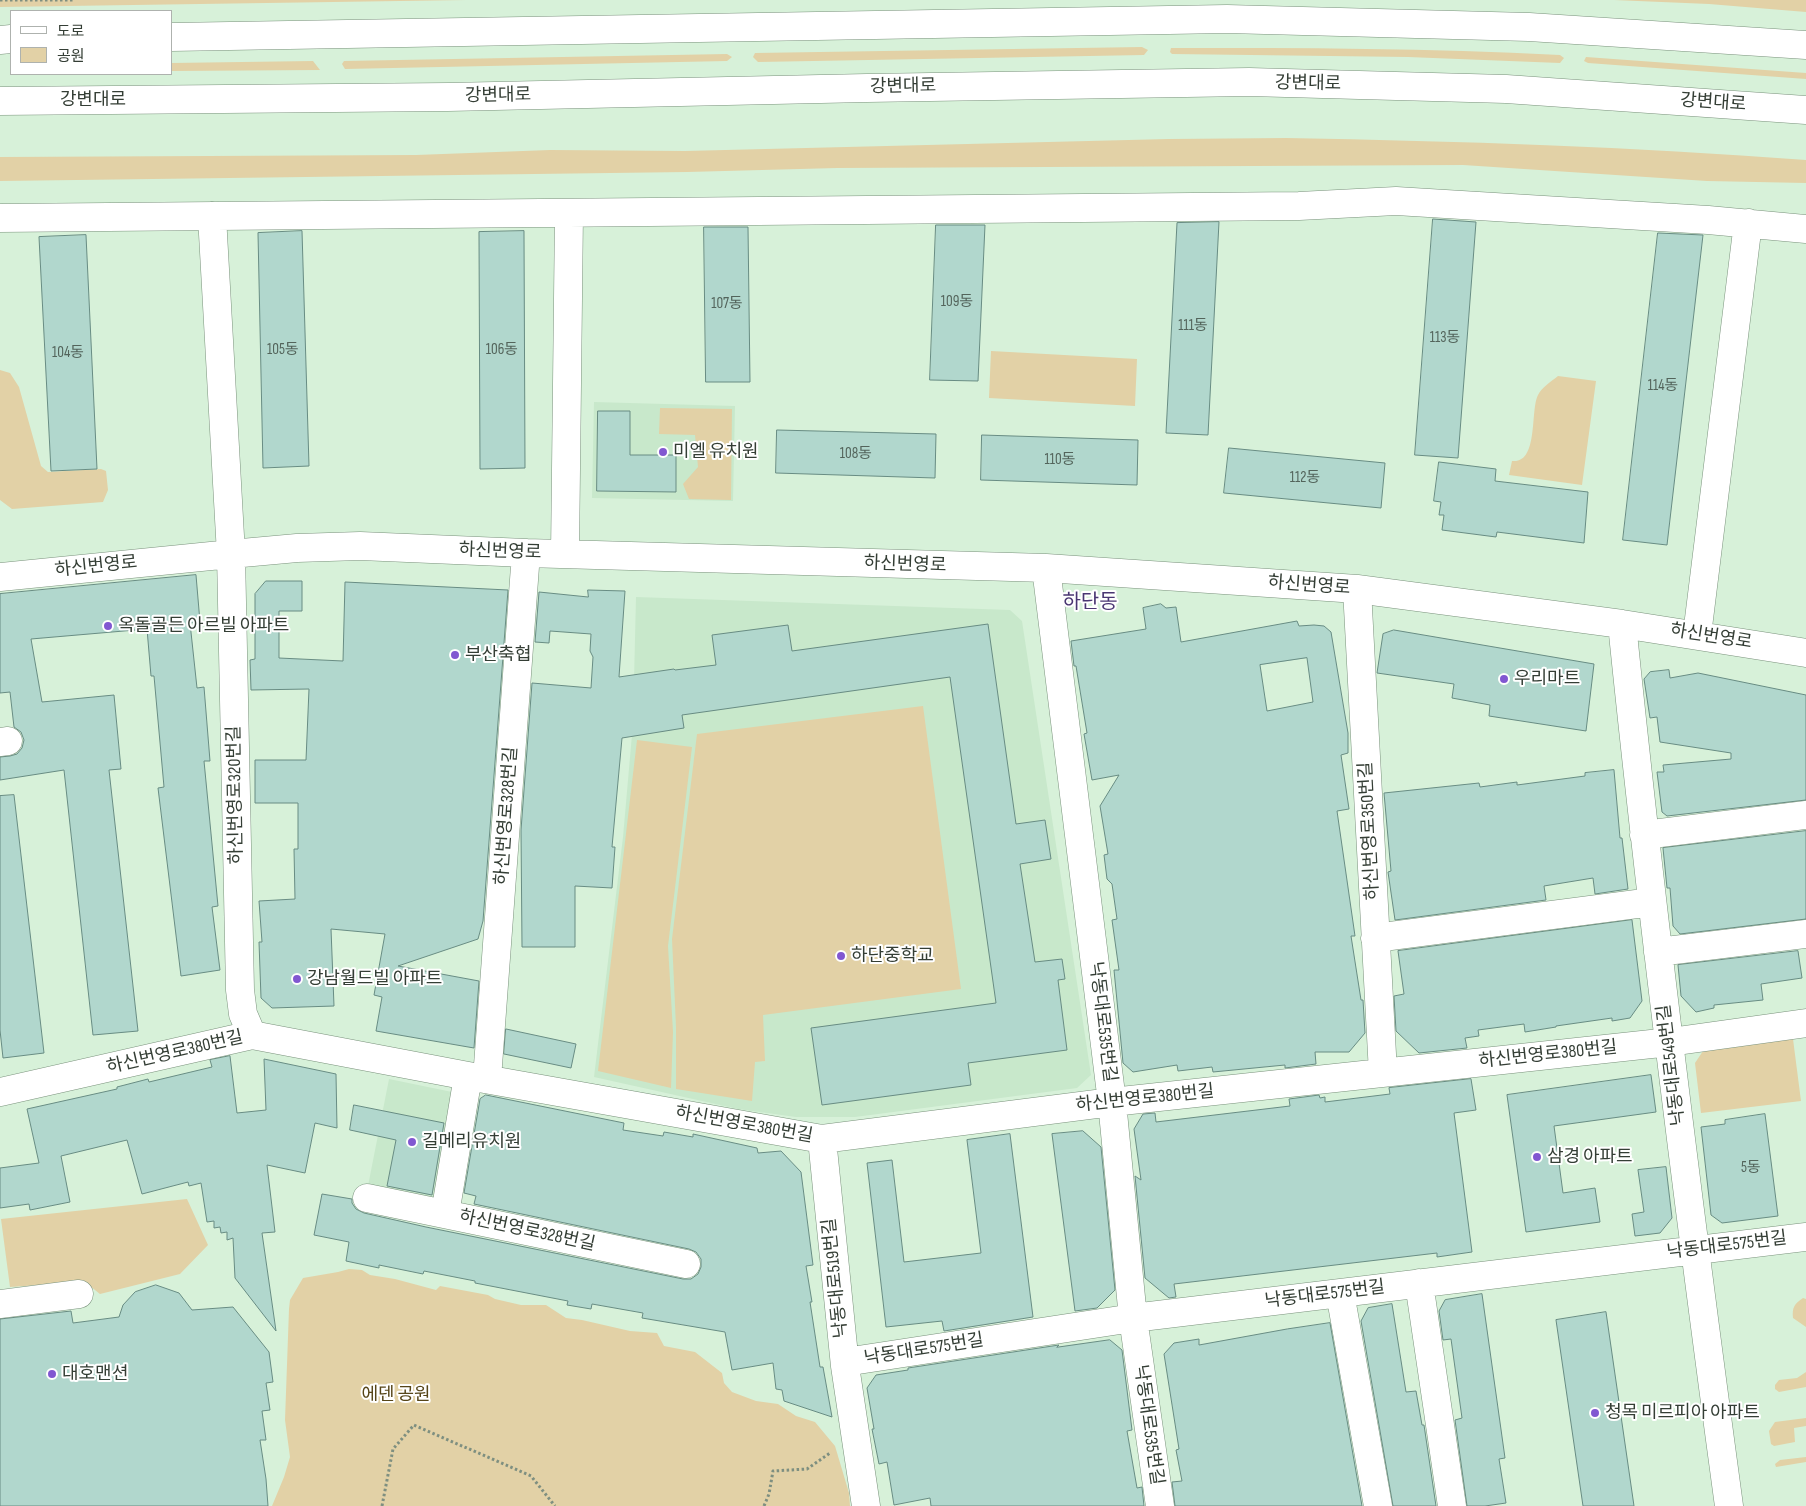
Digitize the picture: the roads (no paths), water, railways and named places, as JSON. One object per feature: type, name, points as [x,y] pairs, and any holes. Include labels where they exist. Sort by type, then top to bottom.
[{"type":"street","points":[[172,37],[1228,18],[1529,27],[1806,45]]},
{"type":"street","name":"강변대로","points":[[0,101],[448,97],[1249,82],[1506,89],[1806,110]]},
{"type":"street","points":[[0,218],[1299,206],[1396,200],[1748,223],[1806,229]]},
{"type":"street","points":[[564,554],[569,213]]},
{"type":"street","name":"하신번영로320번길","points":[[212,216],[230,554],[240,990],[243,1014],[252,1035]]},
{"type":"street","points":[[1697,635],[1748,223]]},
{"type":"street","name":"하신번영로","points":[[0,577],[296,548],[360,546],[526,553],[1046,568],[1357,589],[1622,624],[1806,653]]},
{"type":"street","name":"하신번영로328번길","points":[[526,553],[478,1078],[445,1214],[686,1264]]},
{"type":"street","name":"낙동대로535번길","points":[[1046,568],[1112,1102],[1133,1318],[1160,1506]]},
{"type":"street","name":"하신번영로350번길","points":[[1357,589],[1383,1073]]},
{"type":"street","name":"낙동대로549번길","points":[[1622,624],[1644,835],[1694,1249],[1729,1506]]},
{"type":"street","points":[[1644,835],[1806,815]]},
{"type":"street","points":[[1375,938],[1652,902]]},
{"type":"street","points":[[1658,952],[1806,934]]},
{"type":"street","name":"하신번영로380번길","points":[[0,1092],[252,1035],[478,1078],[822,1139],[1112,1102],[1670,1042],[1806,1023]]},
{"type":"street","name":"낙동대로519번길","points":[[822,1139],[845,1362],[866,1506]]},
{"type":"street","points":[[367,1198],[445,1214]]},
{"type":"street","name":"낙동대로575번길","points":[[845,1362],[1133,1318],[1806,1236]]},
{"type":"street","points":[[1419,1283],[1452,1506]]},
{"type":"street","points":[[1340,1293],[1378,1506]]},
{"type":"street","points":[[0,1304],[79,1294]]},
{"type":"place","name":"미엘 유치원","points":[[663,452]]},
{"type":"place","name":"옥돌골든 아르빌 아파트","points":[[108,626]]},
{"type":"place","name":"부산축협","points":[[455,655]]},
{"type":"place","name":"우리마트","points":[[1504,679]]},
{"type":"place","name":"하단중학교","points":[[841,956]]},
{"type":"place","name":"강남월드빌 아파트","points":[[297,979]]},
{"type":"place","name":"길메리유치원","points":[[412,1142]]},
{"type":"place","name":"삼경 아파트","points":[[1537,1157]]},
{"type":"place","name":"대호맨션","points":[[52,1374]]},
{"type":"place","name":"청목 미르피아 아파트","points":[[1595,1413]]},
{"type":"district","name":"하단동","points":[[1090,603]]},
{"type":"park label","name":"에덴 공원","points":[[396,1395]]}]
